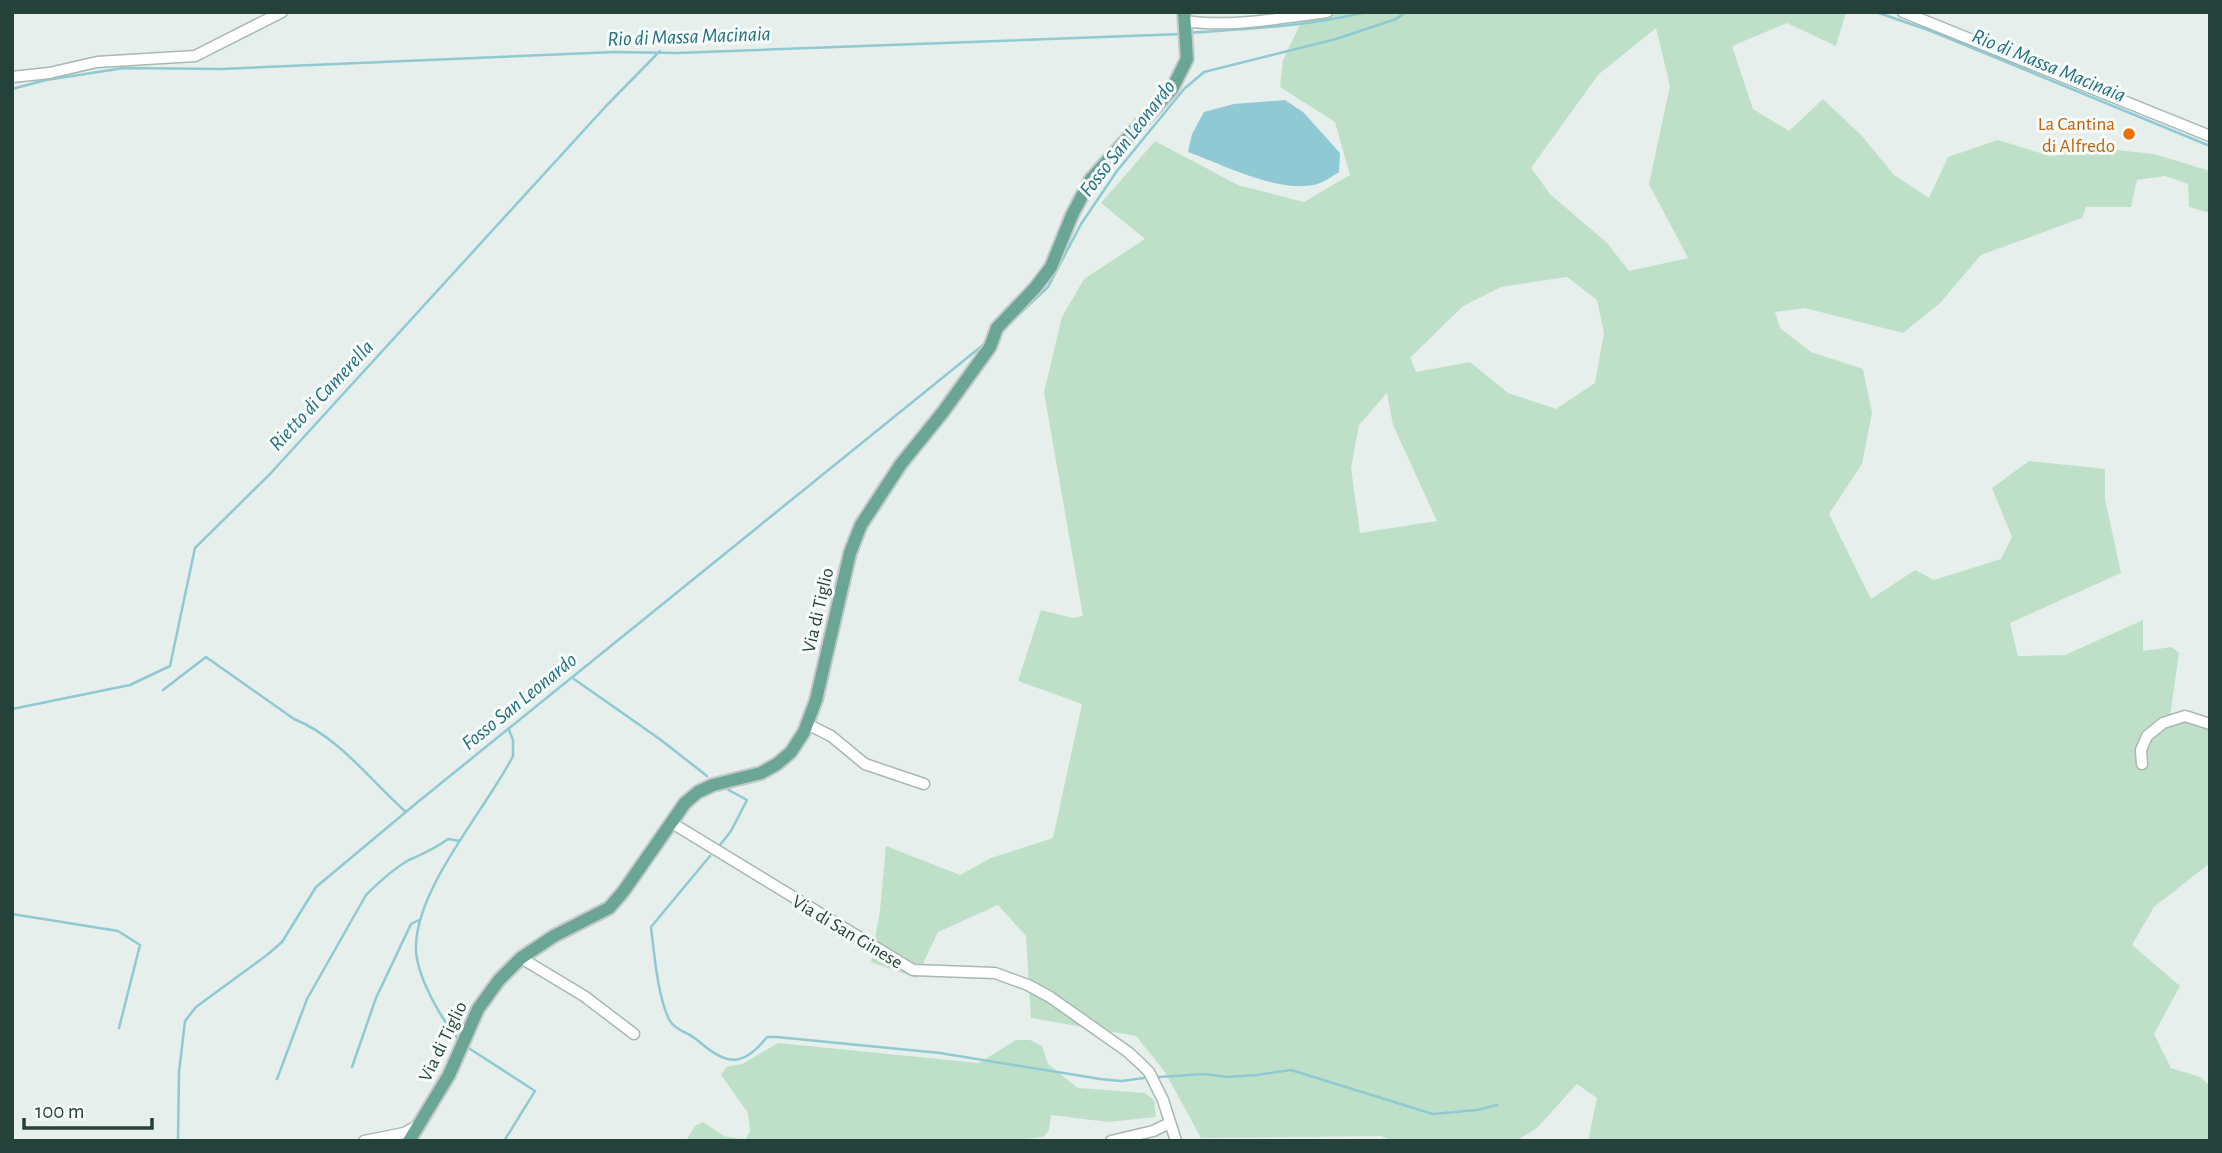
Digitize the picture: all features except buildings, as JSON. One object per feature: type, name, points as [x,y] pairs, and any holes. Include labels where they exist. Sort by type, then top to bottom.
[{"type":"main road","name":"Via di Tiglio","points":[[410,1141],[449,1075],[478,1009],[499,980],[521,958],[554,936],[609,908],[685,803],[698,792],[713,785],[761,773],[791,752],[807,724],[816,700],[850,553],[861,525],[901,464],[990,347],[997,328],[1051,267],[1072,215],[1091,179],[1172,89],[1186,59],[1186,25]]},
{"type":"street","points":[[12,77],[49,73],[97,62],[195,56],[282,12]]},
{"type":"street","points":[[1186,25],[1246,22],[1327,12]]},
{"type":"street","points":[[1903,12],[2210,136]]},
{"type":"street","points":[[2143,764],[2141,750],[2147,736],[2163,723],[2185,716],[2210,724]]},
{"type":"street","points":[[807,724],[831,736],[865,764],[924,783]]},
{"type":"street","name":"Via di San Ginese","points":[[672,823],[913,970],[995,973],[1028,985],[1050,997],[1141,1064],[1155,1084],[1176,1141]]},
{"type":"street","points":[[521,958],[584,996],[634,1034]]},
{"type":"street","points":[[1111,1141],[1153,1132],[1170,1123]]},
{"type":"street","points":[[364,1141],[404,1133],[419,1124]]},
{"type":"green space","points":[[1306,12],[1846,12],[1836,46],[1787,23],[1732,46],[1753,109],[1789,131],[1823,99],[1862,136],[1894,175],[1929,198],[1948,157],[1998,140],[2050,156],[2116,150],[2154,154],[2210,171],[2210,213],[2189,207],[2188,184],[2165,176],[2137,180],[2131,207],[2086,207],[2082,218],[1981,255],[1940,303],[1903,333],[1805,308],[1775,312],[1780,328],[1811,352],[1863,369],[1872,413],[1862,464],[1829,514],[1871,599],[1915,570],[1934,580],[2001,559],[2012,537],[1992,488],[2029,461],[2105,469],[2105,499],[2121,573],[2010,623],[2018,656],[2065,655],[2143,620],[2143,651],[2172,647],[2179,653],[2169,724],[2185,721],[2210,728],[2210,863],[2154,907],[2132,945],[2180,986],[2154,1034],[2171,1068],[2200,1077],[2210,1086],[2210,1141],[1588,1141],[1597,1098],[1577,1084],[1537,1128],[1516,1141],[1393,1141],[1381,1136],[1201,1138],[1165,1072],[1136,1036],[1031,1018],[1026,936],[998,905],[938,932],[916,978],[871,962],[880,910],[886,846],[960,875],[991,858],[1053,838],[1082,704],[1018,681],[1041,610],[1073,618],[1083,616],[1044,392],[1062,317],[1084,279],[1145,239],[1101,203],[1155,141],[1238,185],[1304,202],[1350,175],[1335,122],[1280,87],[1283,60]],"holes":[[[1656,28],[1670,86],[1649,184],[1688,258],[1629,271],[1607,243],[1550,194],[1531,168],[1598,75]],[[1567,277],[1597,300],[1604,333],[1595,383],[1556,409],[1508,393],[1470,362],[1416,372],[1410,358],[1463,306],[1501,287]],[[1387,393],[1393,425],[1437,521],[1360,533],[1351,468],[1359,425]]]},
{"type":"green space","points":[[1016,1040],[1030,1040],[1042,1046],[1048,1064],[1078,1088],[1145,1093],[1154,1100],[1156,1117],[1108,1122],[1051,1115],[1049,1130],[1044,1137],[1004,1141],[686,1141],[695,1126],[703,1122],[724,1136],[745,1140],[750,1131],[748,1113],[721,1075],[726,1067],[742,1064],[778,1043],[979,1063]]},
{"type":"water","points":[[1285,100],[1303,112],[1340,153],[1339,172],[1314,185],[1283,185],[1250,176],[1188,152],[1192,134],[1204,112],[1234,104]]},
{"type":"waterway","name":"Rio di Massa Macinaia","points":[[1188,33],[1301,24],[1367,12]]},
{"type":"waterway","name":"Fosso San Leonardo","points":[[1008,325],[1048,287],[1081,224],[1117,171],[1184,89],[1204,72],[1336,39],[1396,19],[1406,12]]},
{"type":"waterway","name":"Rio di Massa Macinaia","points":[[1876,12],[1931,31],[2210,146]]},
{"type":"waterway","name":"Rio di Massa Macinaia","points":[[12,89],[46,80],[124,68],[222,69],[614,52],[677,53],[1182,34]]},
{"type":"waterway","name":"Rietto di Camerella","points":[[12,709],[130,685],[170,666],[195,548],[270,474],[607,105],[660,51]]},
{"type":"waterway","name":"Fosso San Leonardo","points":[[178,1141],[179,1072],[185,1021],[196,1007],[282,942],[316,887],[983,345]]},
{"type":"waterway","points":[[163,690],[206,657],[340,748],[405,811]]},
{"type":"waterway","points":[[574,679],[707,776]]},
{"type":"waterway","points":[[459,1040],[444,1020],[424,982],[416,944],[420,921],[441,872],[513,756],[513,740],[509,730]]},
{"type":"waterway","points":[[720,845],[731,831],[747,800],[725,788]]},
{"type":"waterway","points":[[277,1079],[307,999],[366,895],[397,867],[409,860],[448,839],[460,841]]},
{"type":"waterway","points":[[710,856],[651,927],[660,989],[670,1021],[716,1054],[733,1060],[741,1059],[758,1048],[767,1037],[777,1037],[940,1053],[1100,1079],[1121,1081],[1144,1078]]},
{"type":"waterway","points":[[12,914],[118,931],[140,945],[119,1028]]},
{"type":"waterway","points":[[352,1067],[376,998],[411,924],[419,920]]},
{"type":"waterway","points":[[467,1047],[535,1091],[504,1141]]},
{"type":"waterway","points":[[1159,1077],[1204,1074],[1228,1077],[1291,1070],[1433,1114],[1477,1110],[1497,1105]]},
{"type":"place","name":"La Cantina di Alfredo","points":[[2129,134]]}]
